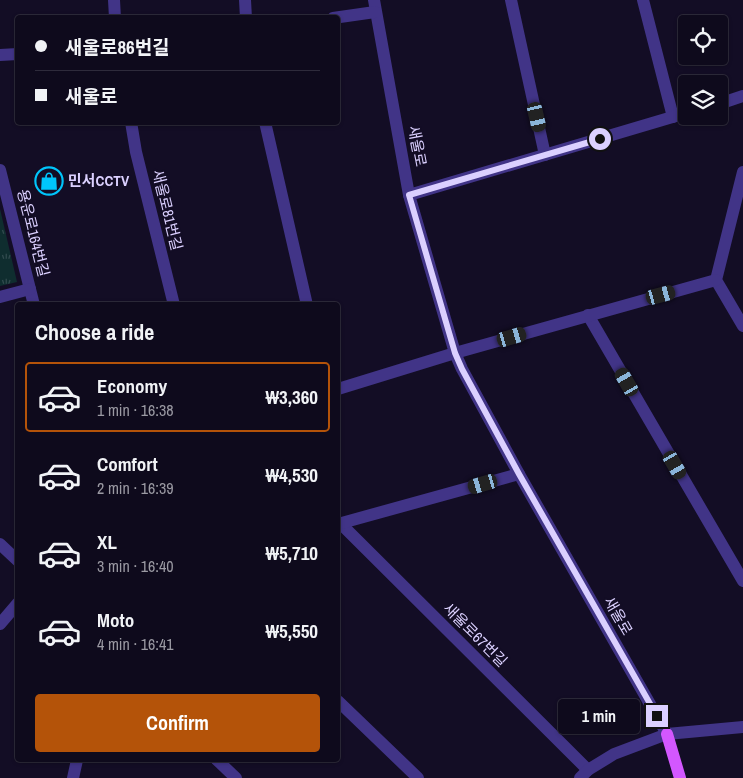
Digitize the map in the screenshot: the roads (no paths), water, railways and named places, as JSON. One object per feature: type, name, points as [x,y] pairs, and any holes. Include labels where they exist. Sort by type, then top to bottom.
[{"type":"main road","name":"새울로","points":[[667,734],[680,778]]},
{"type":"street","points":[[114,0],[115,15]]},
{"type":"street","points":[[245,0],[246,15]]},
{"type":"street","points":[[511,0],[545,155]]},
{"type":"street","points":[[644,0],[673,117]]},
{"type":"street","points":[[340,16],[374,6]]},
{"type":"street","name":"새울로","points":[[374,6],[409,195],[455,353],[519,474],[667,734]]},
{"type":"street","points":[[0,55],[15,54]]},
{"type":"street","points":[[728,101],[743,96]]},
{"type":"street","points":[[409,195],[678,115]]},
{"type":"street","name":"새울로81번길","points":[[132,125],[136,152],[173,302]]},
{"type":"street","points":[[266,125],[306,302]]},
{"type":"street","name":"용운로164번길","points":[[0,172],[33,302]]},
{"type":"street","points":[[743,172],[716,280],[743,326]]},
{"type":"street","points":[[340,388],[455,353],[716,280]]},
{"type":"street","points":[[0,297],[30,289]]},
{"type":"street","points":[[588,316],[743,581]]},
{"type":"street","points":[[340,524],[519,474]]},
{"type":"street","name":"새울로67번길","points":[[340,525],[584,774],[614,754],[667,734],[743,727]]},
{"type":"street","points":[[0,544],[15,558]]},
{"type":"street","points":[[0,624],[15,606]]},
{"type":"street","points":[[340,703],[418,778]]},
{"type":"street","points":[[72,778],[76,762]]},
{"type":"street","points":[[219,762],[236,778]]},
{"type":"place","name":"민서CCTV","points":[[49,181]]}]
